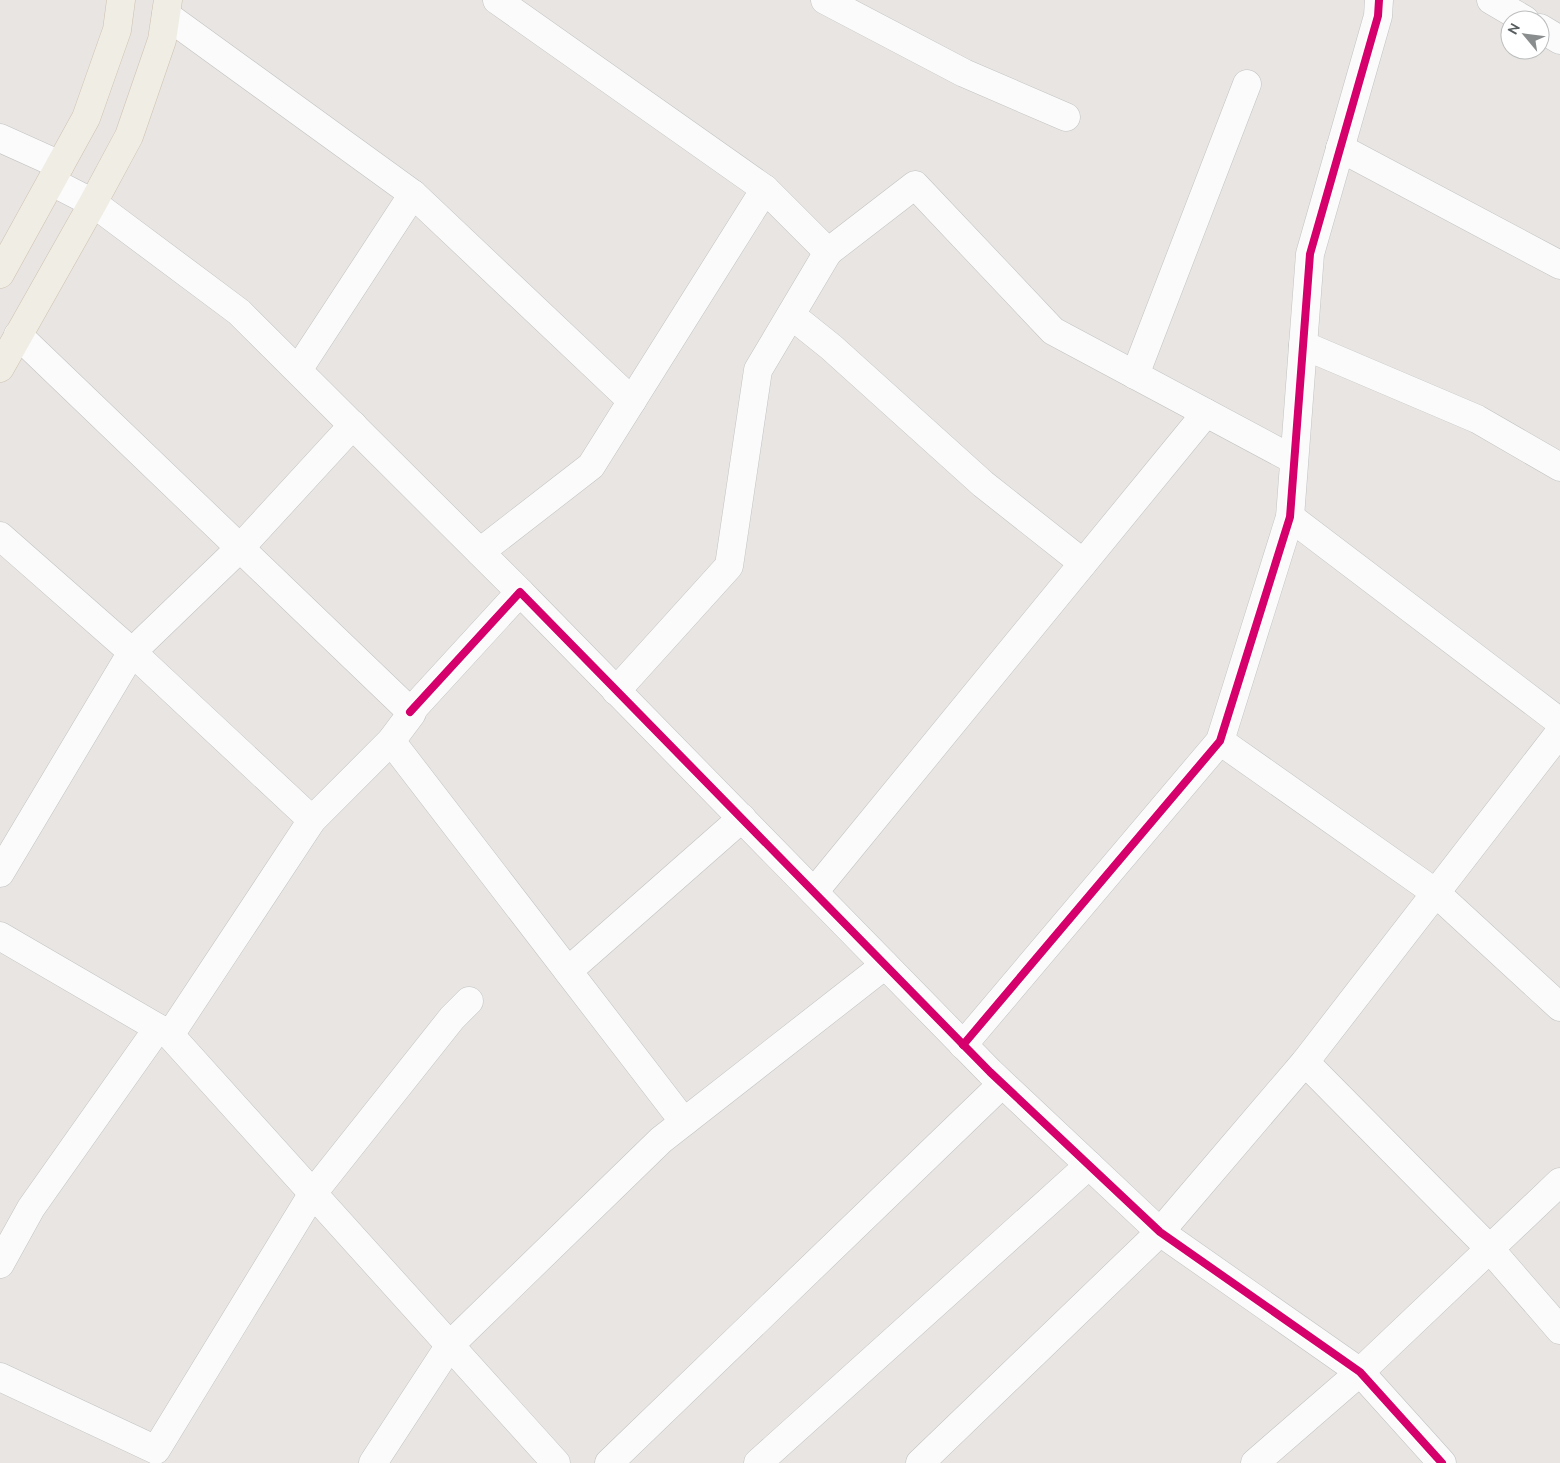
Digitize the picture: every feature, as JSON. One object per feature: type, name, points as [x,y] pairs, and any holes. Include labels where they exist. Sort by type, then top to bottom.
[{"type":"main road","points":[[0,274],[86,118],[117,30],[121,0]]},
{"type":"main road","points":[[0,368],[128,136],[162,40],[167,8]]},
{"type":"street","points":[[497,0],[765,189],[828,252]]},
{"type":"street","points":[[825,0],[964,73],[1066,116]]},
{"type":"street","points":[[963,1045],[1220,741],[1290,517],[1310,254],[1378,16],[1379,0]]},
{"type":"street","points":[[1491,0],[1508,10]]},
{"type":"street","points":[[167,8],[413,194],[632,401]]},
{"type":"street","points":[[1135,375],[1247,84]]},
{"type":"street","points":[[0,138],[56,174],[92,204],[239,312],[520,592],[1002,1084],[1160,1232],[1360,1372],[1442,1463]]},
{"type":"street","points":[[1340,148],[1560,265]]},
{"type":"street","points":[[616,691],[729,566],[758,370],[828,252],[915,185],[1053,331],[1294,460]]},
{"type":"street","points":[[480,552],[591,466],[765,189]]},
{"type":"street","points":[[298,370],[413,194]]},
{"type":"street","points":[[791,315],[831,347],[983,484],[1083,563]]},
{"type":"street","points":[[18,336],[410,712]]},
{"type":"street","points":[[1303,345],[1477,419],[1560,467]]},
{"type":"street","points":[[814,892],[1206,413]]},
{"type":"street","points":[[0,873],[132,652],[240,548],[353,425]]},
{"type":"street","points":[[1290,517],[1560,722]]},
{"type":"street","points":[[0,536],[132,652],[312,820]]},
{"type":"street","points":[[0,1264],[31,1208],[164,1031],[312,820],[391,741],[412,713],[410,712],[520,592]]},
{"type":"street","points":[[920,1463],[1160,1232],[1306,1062],[1560,732]]},
{"type":"street","points":[[391,741],[684,1122]]},
{"type":"street","points":[[1220,741],[1436,893],[1560,1007]]},
{"type":"street","points":[[568,971],[742,818]]},
{"type":"street","points":[[0,936],[164,1031],[556,1463]]},
{"type":"street","points":[[373,1463],[450,1345],[661,1140],[885,965]]},
{"type":"street","points":[[0,1377],[156,1450],[313,1193],[452,1018],[469,1001]]},
{"type":"street","points":[[1306,1062],[1489,1248],[1560,1330]]},
{"type":"street","points":[[609,1463],[1002,1084]]},
{"type":"street","points":[[758,1463],[1089,1165]]},
{"type":"street","points":[[1255,1463],[1360,1372],[1560,1182]]},
{"type":"cycle path","points":[[963,1045],[1220,741],[1290,517],[1310,254],[1378,16],[1379,0]]},
{"type":"cycle path","points":[[410,712],[520,592],[990,1072],[1160,1232],[1360,1372],[1442,1463]]}]
